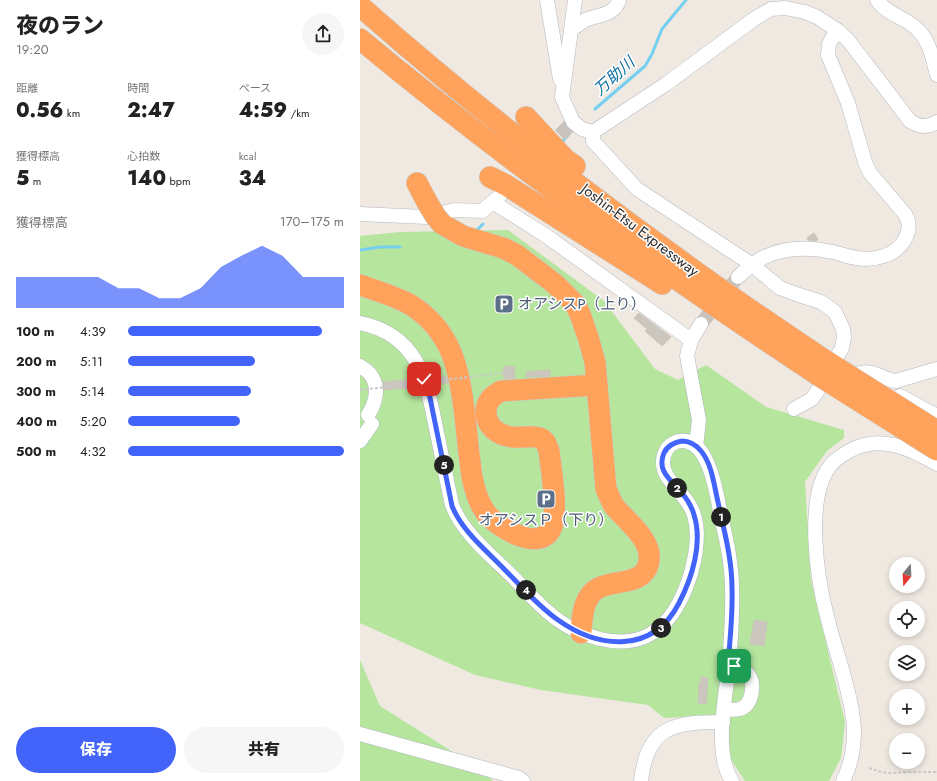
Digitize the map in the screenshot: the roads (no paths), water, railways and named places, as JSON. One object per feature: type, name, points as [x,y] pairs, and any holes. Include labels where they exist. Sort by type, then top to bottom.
[{"type":"highway","name":"Joshin-Etsu Expressway","points":[[360,6],[479,107],[561,171],[672,254],[745,306],[821,375],[937,431]]},
{"type":"highway","name":"Joshin-Etsu Expressway","points":[[360,39],[464,123],[721,311],[937,450]]},
{"type":"highway","points":[[526,117],[565,159],[745,306]]},
{"type":"highway","points":[[490,177],[711,314],[821,375]]},
{"type":"highway","points":[[417,183],[436,217],[442,224],[463,236],[503,248],[517,255],[567,295],[575,304],[580,314],[588,337],[594,362],[606,489],[614,505],[645,542],[648,549],[649,562],[647,568],[634,579],[604,586],[593,591],[586,601],[582,618],[581,633]]},
{"type":"highway","points":[[360,285],[392,296],[411,306],[430,320],[446,341],[454,358],[460,381],[472,477],[475,489],[487,514],[510,532],[530,539],[538,539],[549,533],[552,528],[555,513],[549,450],[546,443],[542,439],[529,436],[511,437],[494,430],[486,418],[486,410],[490,398],[501,391],[597,385]]},
{"type":"street","points":[[547,0],[562,97],[574,122],[582,130],[593,132],[666,84],[754,18],[771,9],[785,8],[805,12],[837,30],[848,40],[910,121],[923,127],[930,126],[937,122]]},
{"type":"street","points":[[562,97],[575,0]]},
{"type":"street","points":[[572,29],[586,20],[611,11],[617,7],[619,0]]},
{"type":"street","points":[[877,0],[885,8],[918,30],[929,48],[937,75]]},
{"type":"street","points":[[738,277],[751,264],[773,253],[804,249],[832,252],[856,258],[868,259],[888,255],[902,245],[908,231],[909,222],[905,214],[870,172],[864,162],[848,103],[828,55],[829,44],[837,30]]},
{"type":"street","points":[[593,132],[593,141],[637,189],[751,264],[780,288],[821,302],[835,312],[843,329],[844,343],[842,348],[821,375],[812,399],[794,409]]},
{"type":"street","points":[[360,214],[426,217],[454,210],[482,211],[497,199],[691,340]]},
{"type":"street","points":[[360,323],[377,328],[390,335],[409,351],[416,360],[428,388],[452,506],[461,523],[493,558],[549,613],[581,633],[610,641],[631,641],[651,635],[660,629],[674,612],[685,591],[691,574],[695,556],[697,535],[695,516],[691,507],[681,493],[666,477],[663,471],[663,459],[668,448],[677,442],[687,441],[696,446],[704,456],[712,476],[730,559],[732,589],[728,665],[723,716],[723,756],[725,766],[732,781]]},
{"type":"street","points":[[696,446],[699,420],[687,356],[691,340],[701,324]]},
{"type":"street","points":[[360,366],[370,374],[376,384],[376,396],[370,419],[360,441]]},
{"type":"street","points":[[821,375],[863,373],[874,374],[896,381],[937,369]]},
{"type":"street","points":[[863,373],[918,407],[937,416]]},
{"type":"street","points":[[843,781],[851,757],[853,745],[853,720],[848,692],[827,618],[820,585],[816,519],[820,488],[826,472],[837,459],[850,450],[873,443],[888,443],[906,448],[937,464]]},
{"type":"street","points":[[641,781],[646,753],[656,738],[663,732],[688,723],[723,716],[733,710],[744,707],[750,700],[752,691],[749,675],[740,668],[728,665]]},
{"type":"street","points":[[360,734],[518,778],[523,781]]},
{"type":"waterway","name":"万助川","points":[[595,109],[645,66],[652,54],[662,29],[686,0]]},
{"type":"waterway","name":"万助川","points":[[562,142],[569,134]]},
{"type":"waterway","name":"万助川","points":[[476,231],[483,224]]},
{"type":"waterway","name":"万助川","points":[[360,250],[380,247],[400,247]]},
{"type":"tunnel","points":[[545,150],[573,122]]},
{"type":"tunnel","points":[[701,324],[738,277]]},
{"type":"place","name":"オアシスP（上り）","points":[[504,304]]},
{"type":"place","name":"オアシスＰ（下り）","points":[[546,499]]}]
